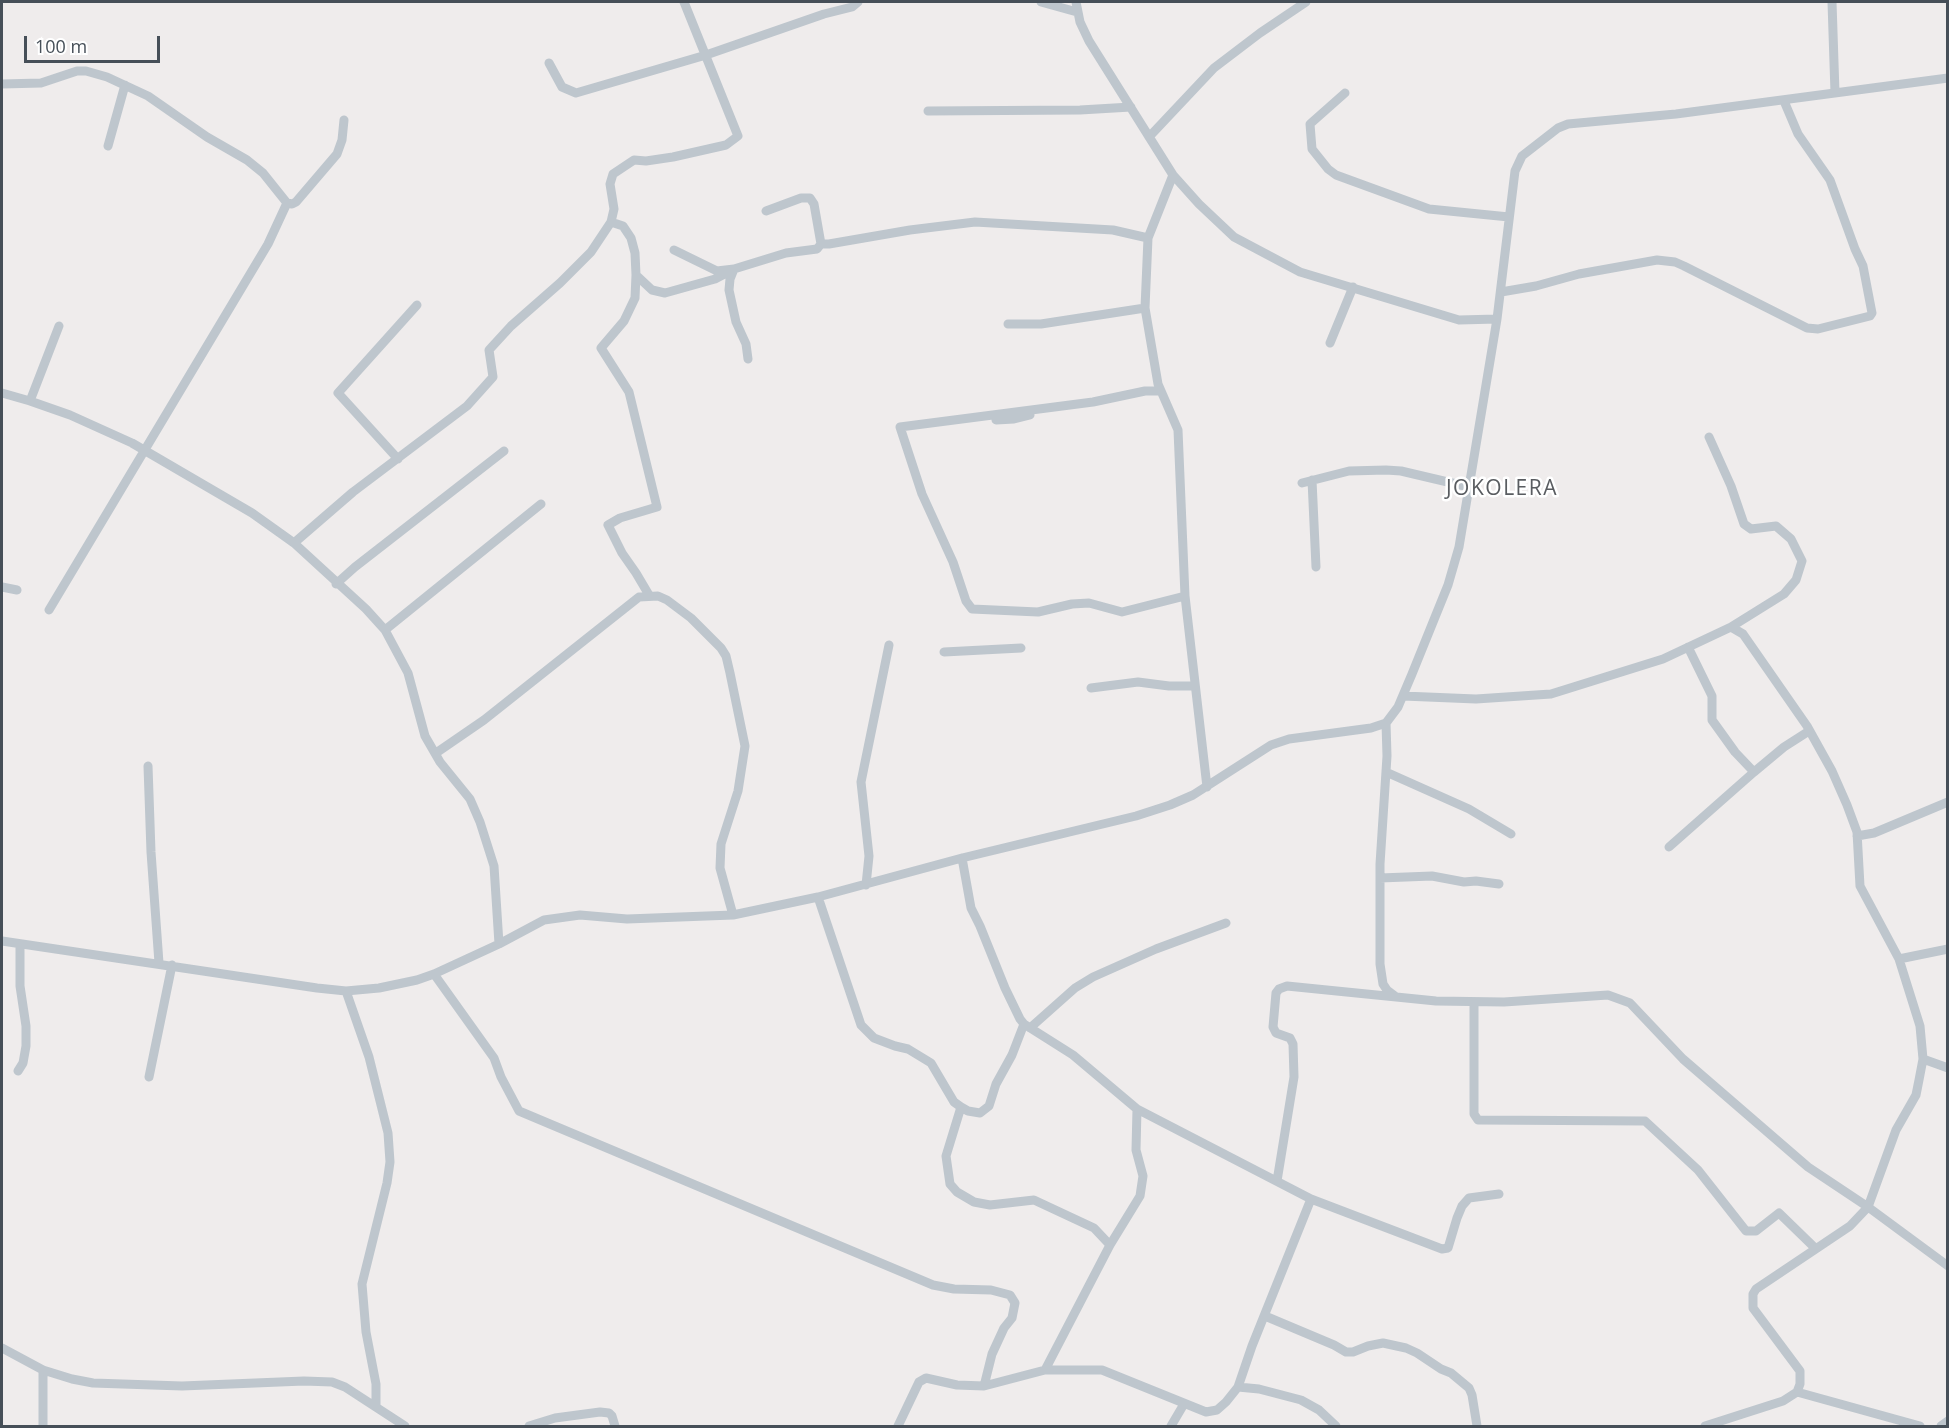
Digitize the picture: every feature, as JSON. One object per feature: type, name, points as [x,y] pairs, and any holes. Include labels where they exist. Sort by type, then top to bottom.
[{"type":"street","points":[[294,543],[326,514],[467,406],[493,377],[489,350],[511,326],[591,252],[611,222],[614,209],[610,184],[613,174],[634,160],[646,161],[673,157],[726,145],[738,136],[684,2]]},
{"type":"street","points":[[549,63],[562,87],[576,93],[706,55],[824,14],[852,7],[858,2]]},
{"type":"street","points":[[1041,2],[1077,12]]},
{"type":"street","points":[[1076,2],[1077,12],[1089,41],[1173,175],[1199,204],[1234,237],[1300,272],[1458,320],[1497,319]]},
{"type":"street","points":[[1149,137],[1214,68],[1303,2]]},
{"type":"street","points":[[1832,2],[1834,93]]},
{"type":"street","points":[[2,84],[40,83],[77,70],[98,74],[125,85],[148,96],[207,137],[247,160],[263,173],[287,203],[292,204],[337,154],[342,140],[344,120]]},
{"type":"street","points":[[2,941],[346,991],[379,988],[434,974],[544,920],[556,917],[580,915],[662,919],[733,915],[818,897],[962,858],[1136,816],[1183,800],[1271,745],[1289,739],[1371,728],[1386,723],[1393,716],[1403,696],[1449,585],[1459,547],[1497,319],[1515,171],[1522,156],[1558,128],[1568,124],[1784,101],[1947,78]]},
{"type":"street","points":[[108,146],[125,85]]},
{"type":"street","points":[[1344,93],[1311,124],[1312,149],[1328,169],[1336,175],[1429,209],[1509,217]]},
{"type":"street","points":[[1501,292],[1536,286],[1579,274],[1657,260],[1675,262],[1684,266],[1807,328],[1818,329],[1870,316],[1872,313],[1863,266],[1830,180],[1798,134],[1784,101]]},
{"type":"street","points":[[928,111],[1080,110],[1131,107]]},
{"type":"street","points":[[1173,175],[1148,238],[1145,309],[1155,373],[1178,430],[1185,596],[1207,787]]},
{"type":"street","points":[[636,275],[652,290],[665,293],[715,279],[735,269],[786,253],[818,249],[821,244],[814,204],[810,198],[801,198],[766,211]]},
{"type":"street","points":[[49,610],[268,244],[287,203]]},
{"type":"street","points":[[611,222],[623,226],[631,238],[635,253],[635,298],[624,321],[601,348],[629,392],[657,507],[620,518],[608,525],[622,554],[649,595]]},
{"type":"street","points":[[821,244],[975,222],[1113,230],[1148,238]]},
{"type":"street","points":[[674,250],[717,271],[735,269]]},
{"type":"street","points":[[735,269],[730,279],[729,290],[736,322],[746,344],[748,359]]},
{"type":"street","points":[[1330,343],[1353,287]]},
{"type":"street","points":[[398,459],[338,393],[417,305]]},
{"type":"street","points":[[1008,324],[1041,324],[1145,309]]},
{"type":"street","points":[[30,400],[59,326]]},
{"type":"street","points":[[1161,391],[1145,391],[1093,402],[900,427],[922,494],[953,562],[966,601],[972,609],[1038,612],[1072,604],[1089,603],[1122,612],[1185,596]]},
{"type":"street","points":[[2,393],[30,400],[70,415],[147,451],[252,513],[294,543],[336,584],[366,609],[385,630],[408,673],[425,736],[440,762],[470,799],[487,839],[494,866],[499,944]]},
{"type":"street","points":[[950,416],[986,420],[1014,419],[1041,412]]},
{"type":"street","points":[[1403,696],[1476,699],[1551,694],[1663,659],[1731,627],[1784,594],[1796,580],[1802,561],[1791,539],[1776,526],[1751,529],[1744,524],[1731,486],[1709,437]]},
{"type":"street","points":[[336,584],[368,556],[504,451]]},
{"type":"street","points":[[1302,483],[1349,471],[1386,470],[1401,471],[1469,487]]},
{"type":"street","points":[[1312,480],[1316,567]]},
{"type":"street","points":[[385,630],[541,504]]},
{"type":"street","points":[[2,587],[17,590]]},
{"type":"street","points":[[436,753],[484,720],[639,597],[658,596],[676,606],[715,642],[726,656],[744,746],[738,791],[721,843],[720,868],[733,915]]},
{"type":"street","points":[[1705,1426],[1783,1401],[1797,1392],[1801,1377],[1798,1367],[1756,1313],[1752,1298],[1756,1289],[1850,1226],[1868,1208],[1896,1131],[1916,1095],[1923,1059],[1920,1026],[1899,958],[1860,886],[1857,836],[1832,771],[1809,731],[1743,634],[1731,627]]},
{"type":"street","points":[[866,885],[869,856],[861,782],[889,645]]},
{"type":"street","points":[[1688,647],[1712,696],[1712,720],[1735,752],[1754,772]]},
{"type":"street","points":[[944,652],[1021,648]]},
{"type":"street","points":[[1092,688],[1138,682],[1169,686],[1195,686]]},
{"type":"street","points":[[1386,723],[1386,772],[1380,878],[1380,964],[1383,984],[1397,998]]},
{"type":"street","points":[[1669,848],[1754,772],[1784,747],[1809,731]]},
{"type":"street","points":[[148,766],[159,963]]},
{"type":"street","points":[[1386,772],[1469,809],[1511,834]]},
{"type":"street","points":[[1857,836],[1874,833],[1947,802]]},
{"type":"street","points":[[962,858],[971,908],[1005,987],[1027,1026],[1073,1055],[1137,1109],[1311,1199],[1442,1250],[1448,1248],[1462,1206],[1469,1198],[1499,1194]]},
{"type":"street","points":[[1380,878],[1432,876],[1464,882],[1499,884]]},
{"type":"street","points":[[818,897],[861,1025],[874,1038],[908,1049],[932,1064],[954,1101],[968,1111],[980,1113],[989,1106],[996,1084],[1027,1026],[1075,988],[1121,963],[1226,923]]},
{"type":"street","points":[[18,1071],[23,1063],[26,1046],[26,1026],[20,986],[20,944]]},
{"type":"street","points":[[1899,958],[1947,949]]},
{"type":"street","points":[[149,1077],[172,966]]},
{"type":"street","points":[[434,974],[494,1058],[519,1111],[933,1285],[991,1290],[1010,1295],[1015,1303],[1012,1318],[1004,1328],[992,1354],[984,1386]]},
{"type":"street","points":[[1277,1181],[1294,1077],[1294,1048],[1290,1038],[1273,1030],[1277,991],[1287,986],[1397,998],[1474,1002],[1608,995],[1622,999],[1635,1008],[1683,1059],[1808,1167],[1947,1266]]},
{"type":"street","points":[[346,991],[381,1098],[390,1162],[387,1184],[362,1284],[365,1323],[376,1384],[376,1407]]},
{"type":"street","points":[[1474,1002],[1474,1114],[1478,1120],[1646,1121],[1698,1170],[1746,1231],[1756,1232],[1779,1213],[1815,1248]]},
{"type":"street","points":[[1923,1059],[1947,1068]]},
{"type":"street","points":[[961,1107],[946,1156],[950,1184],[957,1192],[974,1202],[990,1205],[1034,1200],[1094,1228],[1110,1245]]},
{"type":"street","points":[[1044,1370],[1110,1245],[1140,1196],[1143,1176],[1136,1150],[1137,1109]]},
{"type":"street","points":[[898,1426],[919,1382],[926,1378],[957,1385],[984,1386],[1044,1370],[1102,1370],[1184,1404],[1211,1412],[1226,1402],[1238,1387],[1251,1346],[1311,1199]]},
{"type":"street","points":[[1265,1316],[1335,1345],[1346,1352],[1383,1343],[1417,1353],[1451,1373],[1468,1388],[1472,1395],[1477,1426]]},
{"type":"street","points":[[2,1348],[43,1370],[93,1383],[182,1386],[332,1382],[345,1386],[405,1426]]},
{"type":"street","points":[[43,1370],[43,1426]]},
{"type":"street","points":[[1238,1387],[1259,1389],[1301,1400],[1319,1410],[1336,1426]]},
{"type":"street","points":[[1797,1392],[1920,1426]]},
{"type":"street","points":[[1172,1426],[1184,1404]]},
{"type":"street","points":[[529,1426],[540,1425],[555,1418],[600,1412],[609,1413],[615,1426]]},
{"type":"street","points":[[1941,1426],[1947,1421]]},
{"type":"district","name":"JOKOLERA","points":[[1502,489]]}]
